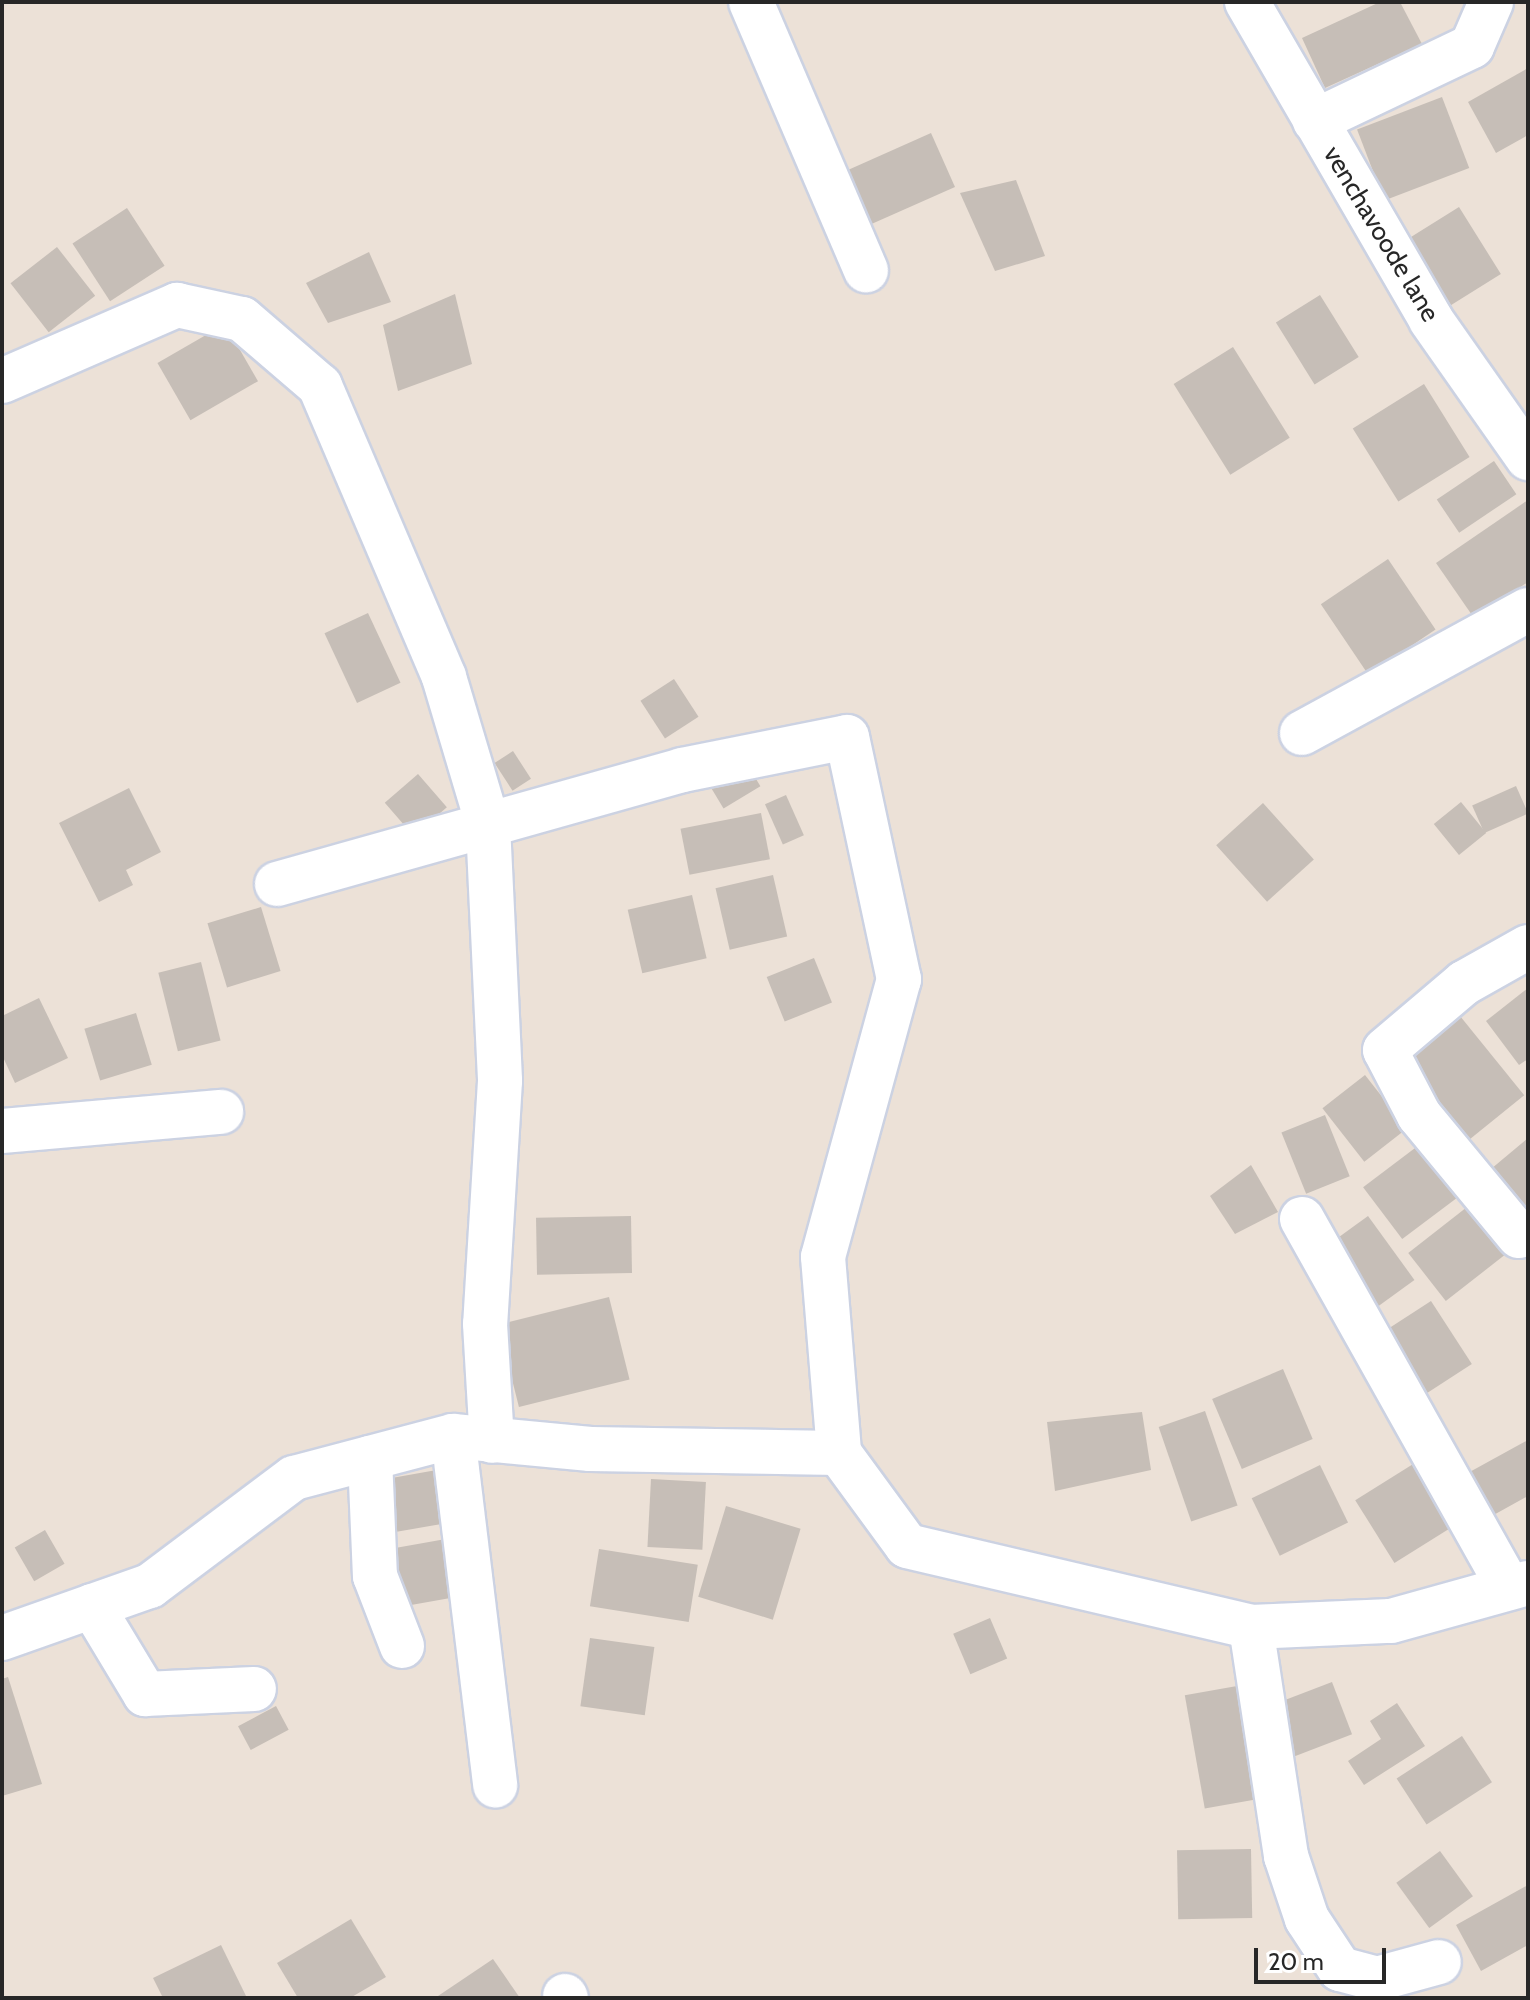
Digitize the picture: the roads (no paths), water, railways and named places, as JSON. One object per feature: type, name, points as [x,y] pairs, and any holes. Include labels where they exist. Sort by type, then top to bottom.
[{"type":"street","points":[[751,2],[866,270]]},
{"type":"street","name":"venchavoode lane","points":[[1247,2],[1431,320],[1528,458]]},
{"type":"street","points":[[1315,121],[1472,46],[1491,2]]},
{"type":"street","points":[[2,381],[177,305],[242,319],[320,386],[444,677],[488,825],[500,1081],[485,1324],[473,1438],[495,1785]]},
{"type":"street","points":[[1302,733],[1528,610]]},
{"type":"street","points":[[277,884],[682,770],[847,737],[899,979],[823,1257],[839,1453],[907,1546],[1251,1627],[1391,1621],[1518,1585],[1302,1219]]},
{"type":"street","points":[[1519,1236],[1419,1115],[1385,1050],[1464,983],[1528,947]]},
{"type":"street","points":[[2,1131],[221,1112]]},
{"type":"street","points":[[2,1638],[150,1586],[294,1478],[370,1458],[473,1438],[839,1453]]},
{"type":"street","points":[[370,1458],[375,1576],[402,1646]]},
{"type":"street","points":[[92,1606],[145,1694],[254,1689]]},
{"type":"street","points":[[1251,1627],[1286,1856],[1307,1919],[1340,1969],[1377,1979],[1439,1962]]}]
